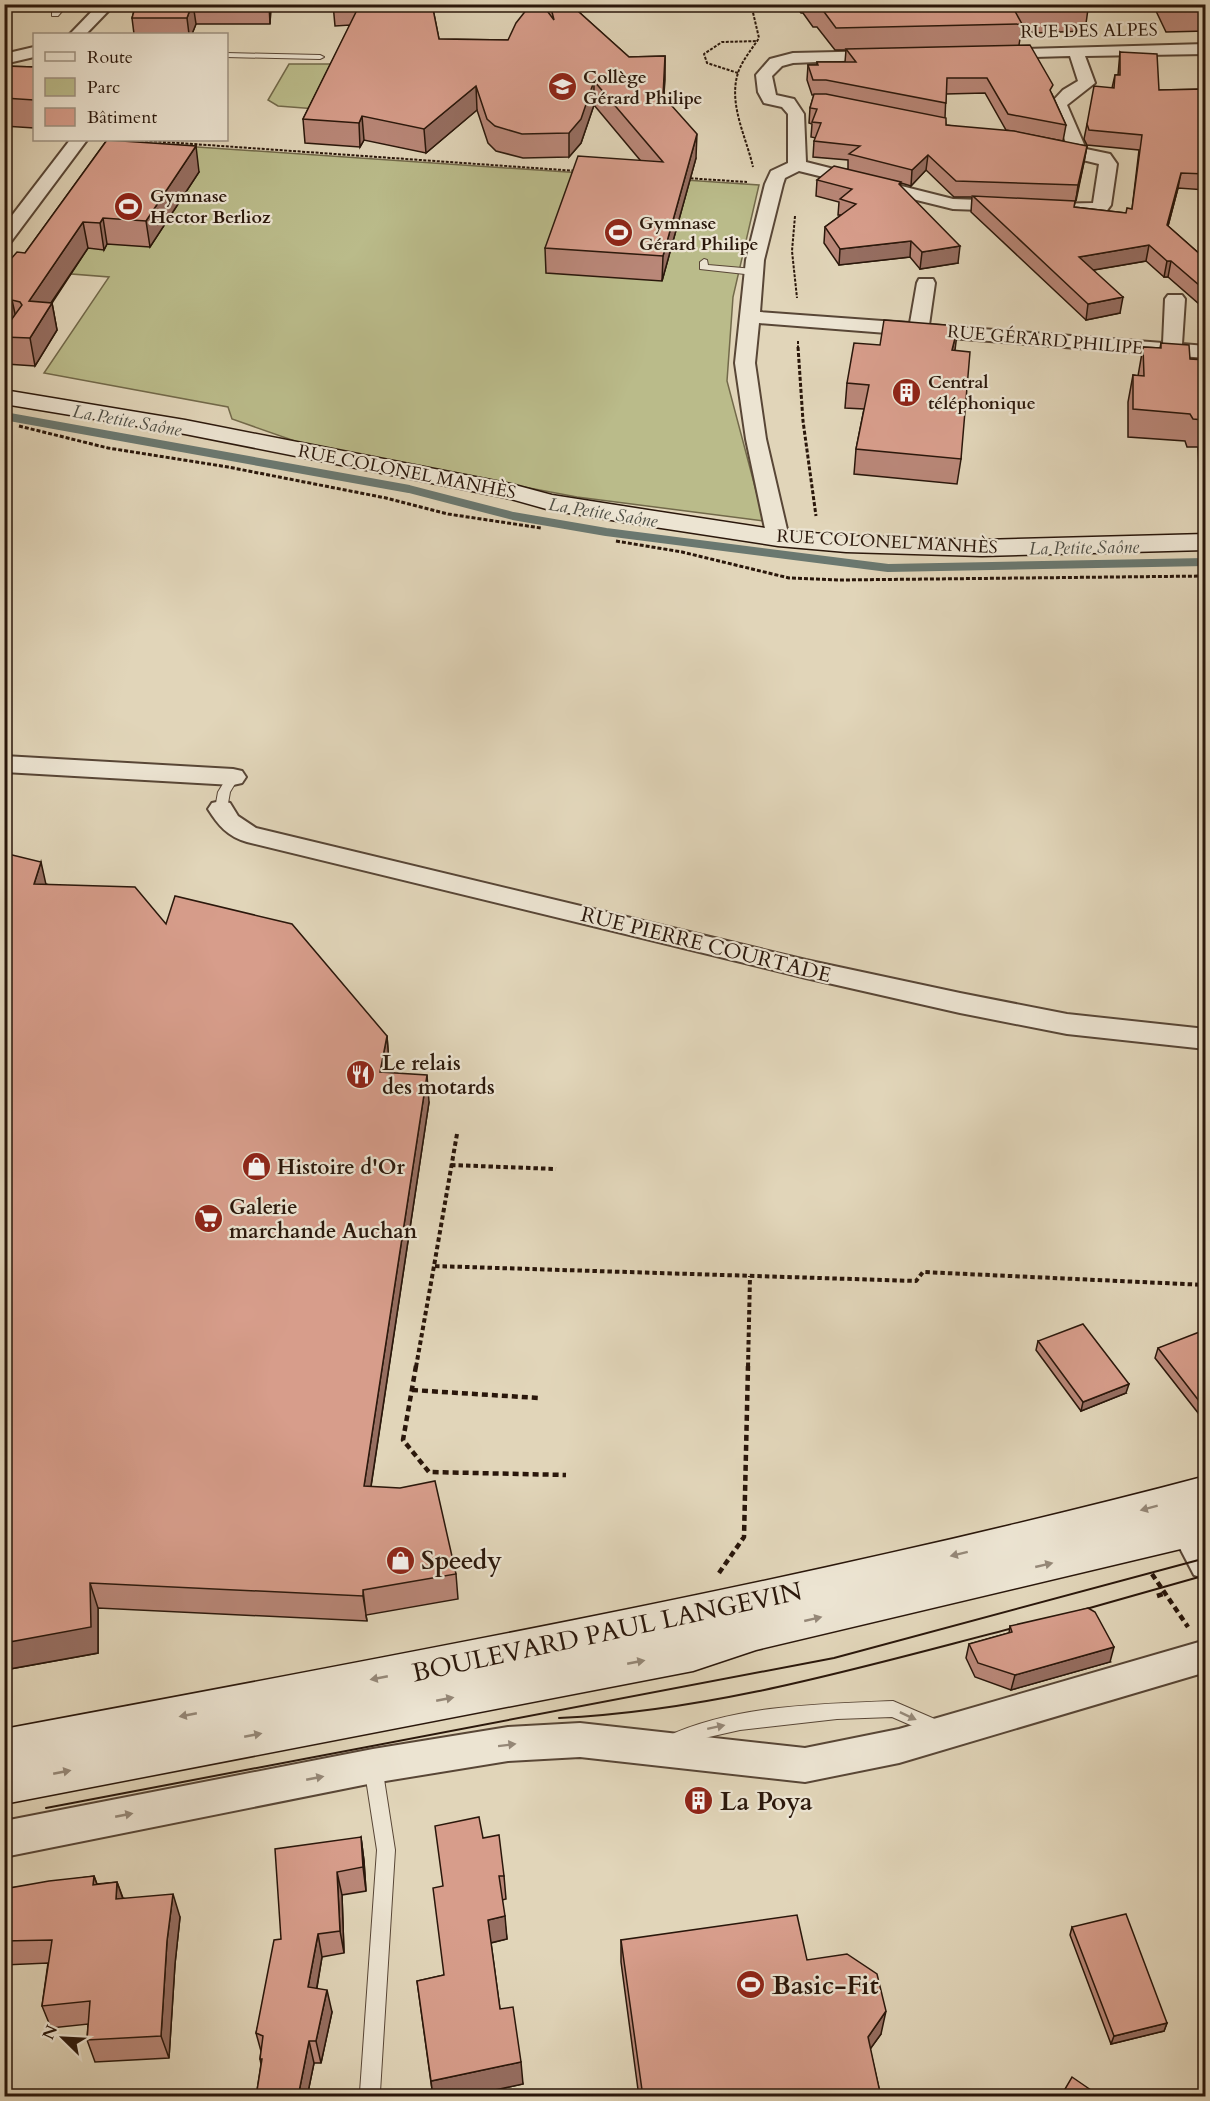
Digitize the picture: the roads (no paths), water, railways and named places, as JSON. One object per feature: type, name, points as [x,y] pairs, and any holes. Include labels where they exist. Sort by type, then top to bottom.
[{"type":"main road","name":"RUE COLONEL MANHÈS","points":[[4,396],[185,427],[511,491],[550,502],[778,538],[846,544],[982,548],[1206,542]]},
{"type":"main road","name":"BOULEVARD PAUL LANGEVIN","points":[[4,1749],[561,1644],[810,1590],[1112,1518],[1206,1493]]},
{"type":"main road","name":"BOULEVARD PAUL LANGEVIN","points":[[4,1784],[693,1652],[756,1632],[1201,1534]]},
{"type":"street","points":[[79,33],[108,4]]},
{"type":"street","name":"RUE DES ALPES","points":[[978,53],[1206,49]]},
{"type":"street","points":[[4,59],[33,52]]},
{"type":"street","points":[[1076,52],[1087,83],[1058,104],[1079,152]]},
{"type":"street","points":[[814,103],[788,104],[770,99],[766,92],[764,75],[776,62],[793,58],[896,56]]},
{"type":"street","points":[[788,104],[796,114],[797,165]]},
{"type":"street","points":[[4,238],[77,141]]},
{"type":"street","points":[[1033,143],[1104,158],[1108,164],[1102,205],[1099,208],[1088,210],[1043,208]]},
{"type":"street","points":[[778,538],[756,439],[745,363],[754,272],[777,175],[797,165],[953,204],[1021,207]]},
{"type":"street","name":"RUE GÉRARD PHILIPE","points":[[919,329],[926,283]]},
{"type":"street","name":"RUE GÉRARD PHILIPE","points":[[1172,351],[1175,299]]},
{"type":"street","name":"RUE GÉRARD PHILIPE","points":[[750,317],[1206,352]]},
{"type":"street","points":[[4,764],[233,777]]},
{"type":"street","name":"RUE PIERRE COURTADE","points":[[221,809],[229,822],[248,834],[806,969],[1067,1024],[1206,1039]]},
{"type":"street","points":[[4,1839],[373,1766],[508,1744],[580,1740],[805,1765],[899,1746],[1206,1656]]},
{"type":"lane","points":[[55,14],[64,4]]},
{"type":"lane","points":[[228,55],[320,57]]},
{"type":"lane","points":[[704,262],[703,267],[754,272]]},
{"type":"lane","points":[[221,809],[224,792],[233,777]]},
{"type":"lane","points":[[662,1748],[698,1731],[719,1726],[837,1711],[893,1709],[944,1732]]},
{"type":"lane","points":[[370,2092],[386,1850],[373,1766]]},
{"type":"waterway","name":"La Petite Saône","points":[[4,416],[409,489],[513,516],[606,532],[888,568],[1206,562]]},
{"type":"tram line","points":[[46,1808],[834,1658],[1206,1558]]},
{"type":"tram line","points":[[1072,1613],[1206,1575]]},
{"type":"tram line","points":[[559,1718],[618,1714],[736,1696],[852,1670],[1025,1625]]},
{"type":"place","name":"Collège Gérard Philipe","points":[[562,87]]},
{"type":"place","name":"Gymnase Hector Berlioz","points":[[129,206]]},
{"type":"place","name":"Gymnase Gérard Philipe","points":[[618,233]]},
{"type":"place","name":"Central téléphonique","points":[[907,392]]},
{"type":"place","name":"Le relais des motards","points":[[361,1075]]},
{"type":"place","name":"Histoire d'Or","points":[[256,1167]]},
{"type":"place","name":"Galerie marchande Auchan","points":[[208,1219]]},
{"type":"place","name":"Speedy","points":[[400,1560]]},
{"type":"place","name":"La Poya","points":[[699,1801]]},
{"type":"place","name":"Basic-Fit","points":[[751,1985]]}]
